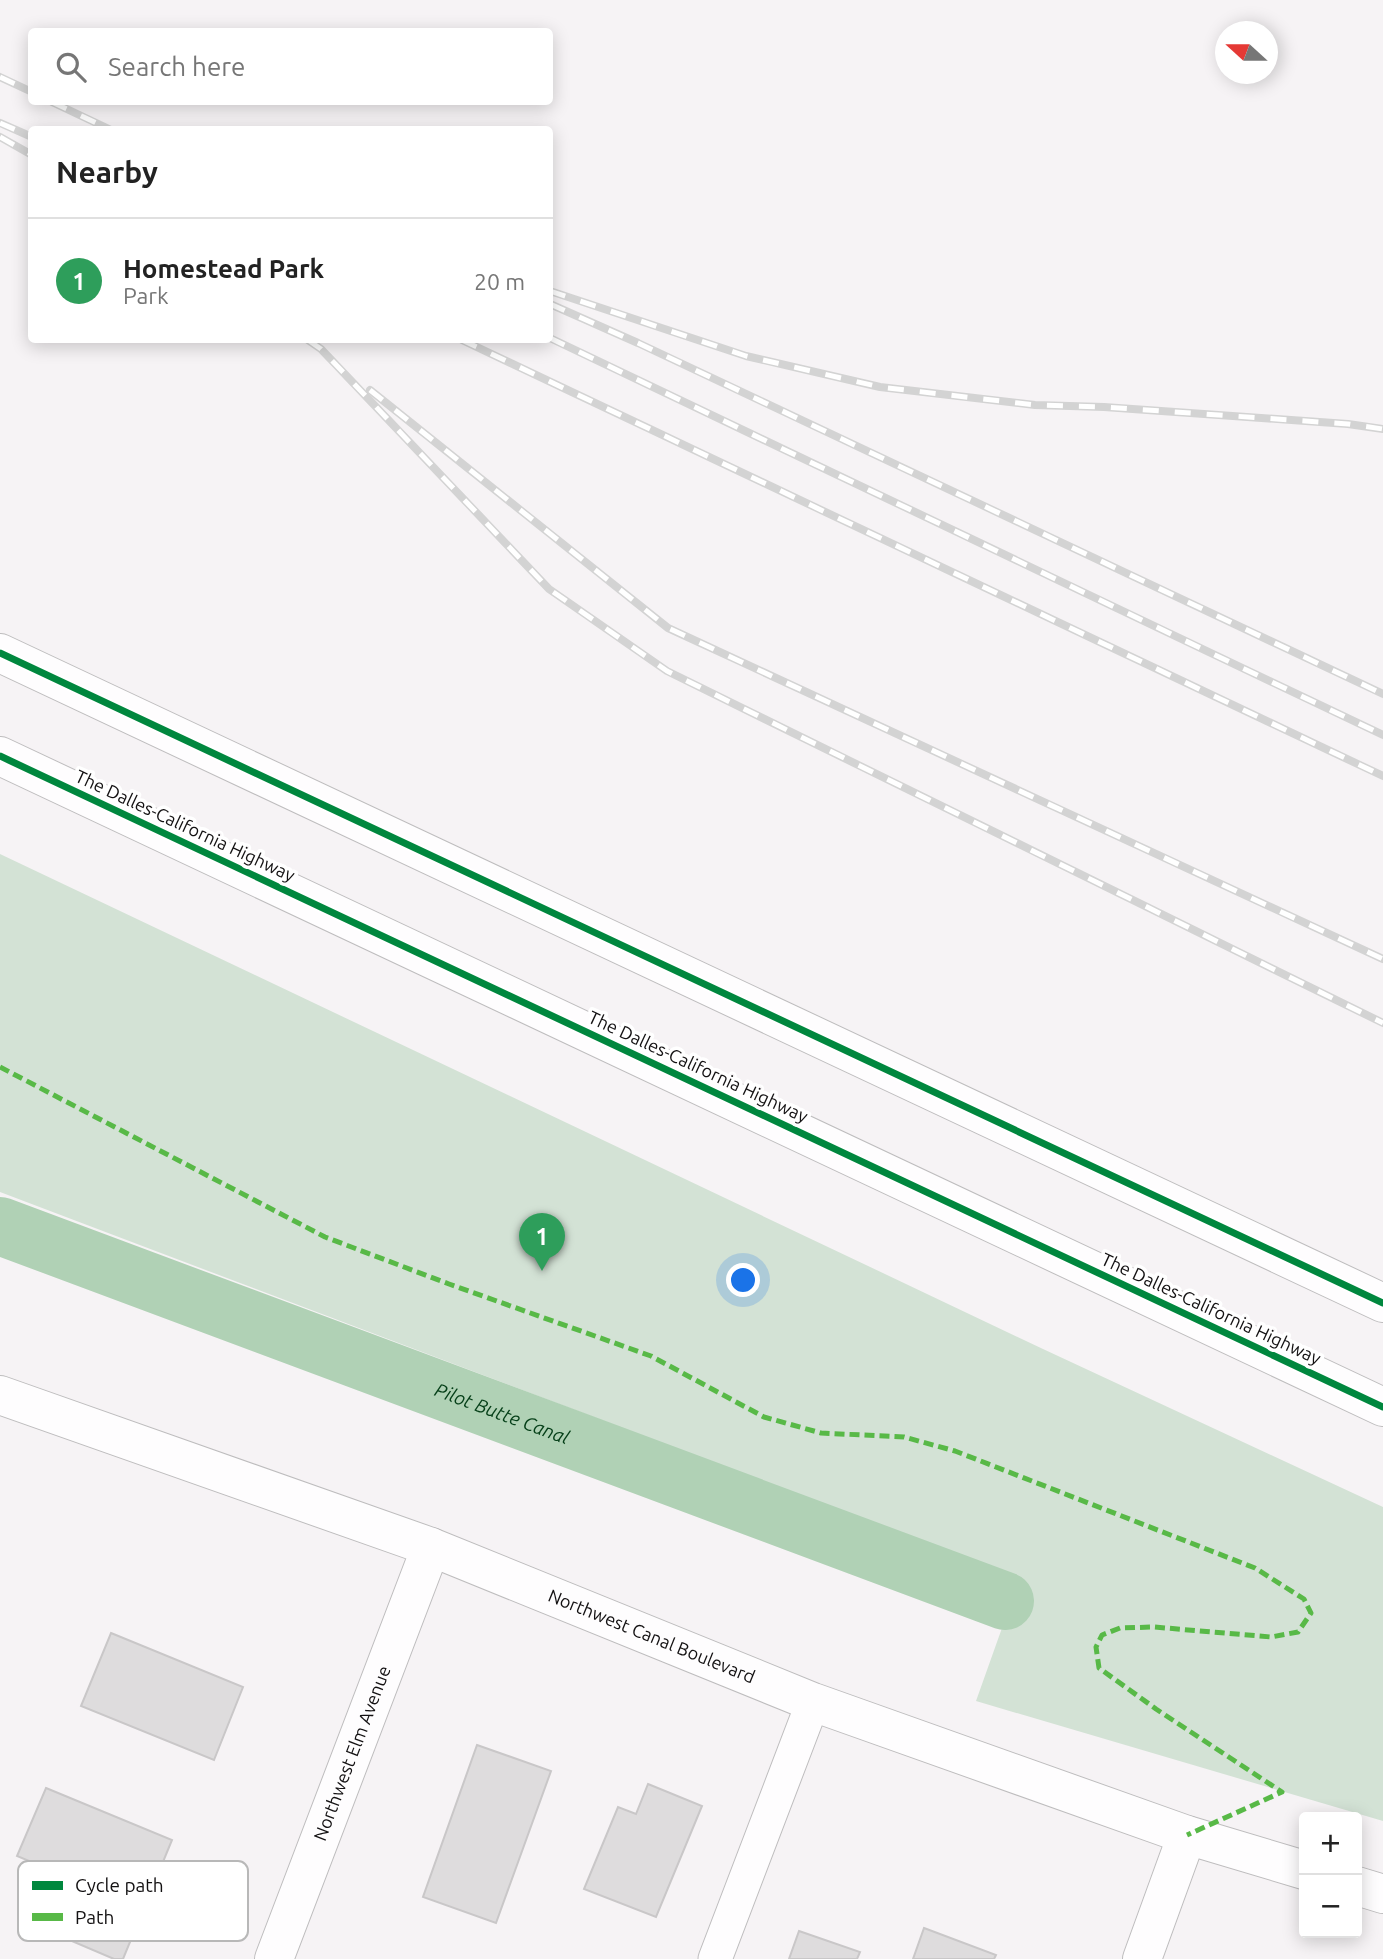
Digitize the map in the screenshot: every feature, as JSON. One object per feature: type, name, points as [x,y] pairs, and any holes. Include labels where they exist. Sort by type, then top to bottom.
[{"type":"main road","points":[[0,653],[1383,1303]]},
{"type":"main road","name":"The Dalles-California Highway","points":[[0,756],[1383,1407]]},
{"type":"main road","name":"Northwest Canal Boulevard","points":[[0,1395],[431,1547],[813,1702],[1187,1835],[1299,1869]]},
{"type":"main road","name":"Northwest Elm Avenue","points":[[274,1959],[431,1547]]},
{"type":"main road","points":[[1142,1959],[1187,1835]]},
{"type":"main road","points":[[1362,1888],[1383,1894]]},
{"type":"lane","points":[[715,1959],[813,1702]]},
{"type":"green space","points":[[0,854],[1043,1349],[1383,1507],[1383,1821],[1362,1815],[1362,1812],[1352,1812],[976,1701],[1018,1583],[691,1454],[0,1192]]},
{"type":"building","points":[[111,1633],[243,1687],[214,1760],[81,1706]]},
{"type":"building","points":[[477,1745],[551,1771],[496,1923],[423,1897]]},
{"type":"building","points":[[648,1784],[702,1806],[656,1917],[584,1889],[618,1807],[636,1814]]},
{"type":"building","points":[[46,1788],[172,1840],[163,1861],[29,1861],[17,1856]]},
{"type":"building","points":[[924,1928],[996,1955],[994,1959],[913,1959]]},
{"type":"building","points":[[799,1931],[860,1952],[857,1959],[789,1959]]},
{"type":"building","points":[[72,1941],[130,1941],[123,1959],[114,1959]]},
{"type":"waterway","name":"Pilot Butte Canal","points":[[0,1226],[1005,1601]]},
{"type":"railway","points":[[0,77],[28,90]]},
{"type":"railway","points":[[58,105],[103,126]]},
{"type":"railway","points":[[0,123],[28,135]]},
{"type":"railway","points":[[0,137],[28,153]]},
{"type":"railway","points":[[553,292],[746,356],[880,387],[1035,405],[1104,407],[1348,424],[1383,429]]},
{"type":"railway","points":[[553,305],[1383,694]]},
{"type":"railway","points":[[553,339],[1383,735]]},
{"type":"railway","points":[[312,343],[549,589],[667,671],[1383,1023]]},
{"type":"railway","points":[[468,343],[1383,776]]},
{"type":"railway","points":[[370,390],[668,628],[1383,959]]},
{"type":"marked path","points":[[0,1067],[325,1237],[651,1356],[764,1417],[821,1433],[904,1437],[955,1451],[1255,1568],[1304,1599],[1311,1613],[1298,1632],[1271,1637],[1154,1627],[1120,1628],[1102,1635],[1096,1647],[1099,1668],[1282,1792],[1187,1835]]},
{"type":"cycle path","points":[[0,653],[1383,1303]]},
{"type":"cycle path","points":[[0,756],[1383,1407]]},
{"type":"place","name":"Homestead Park","points":[[542,1271]]}]
